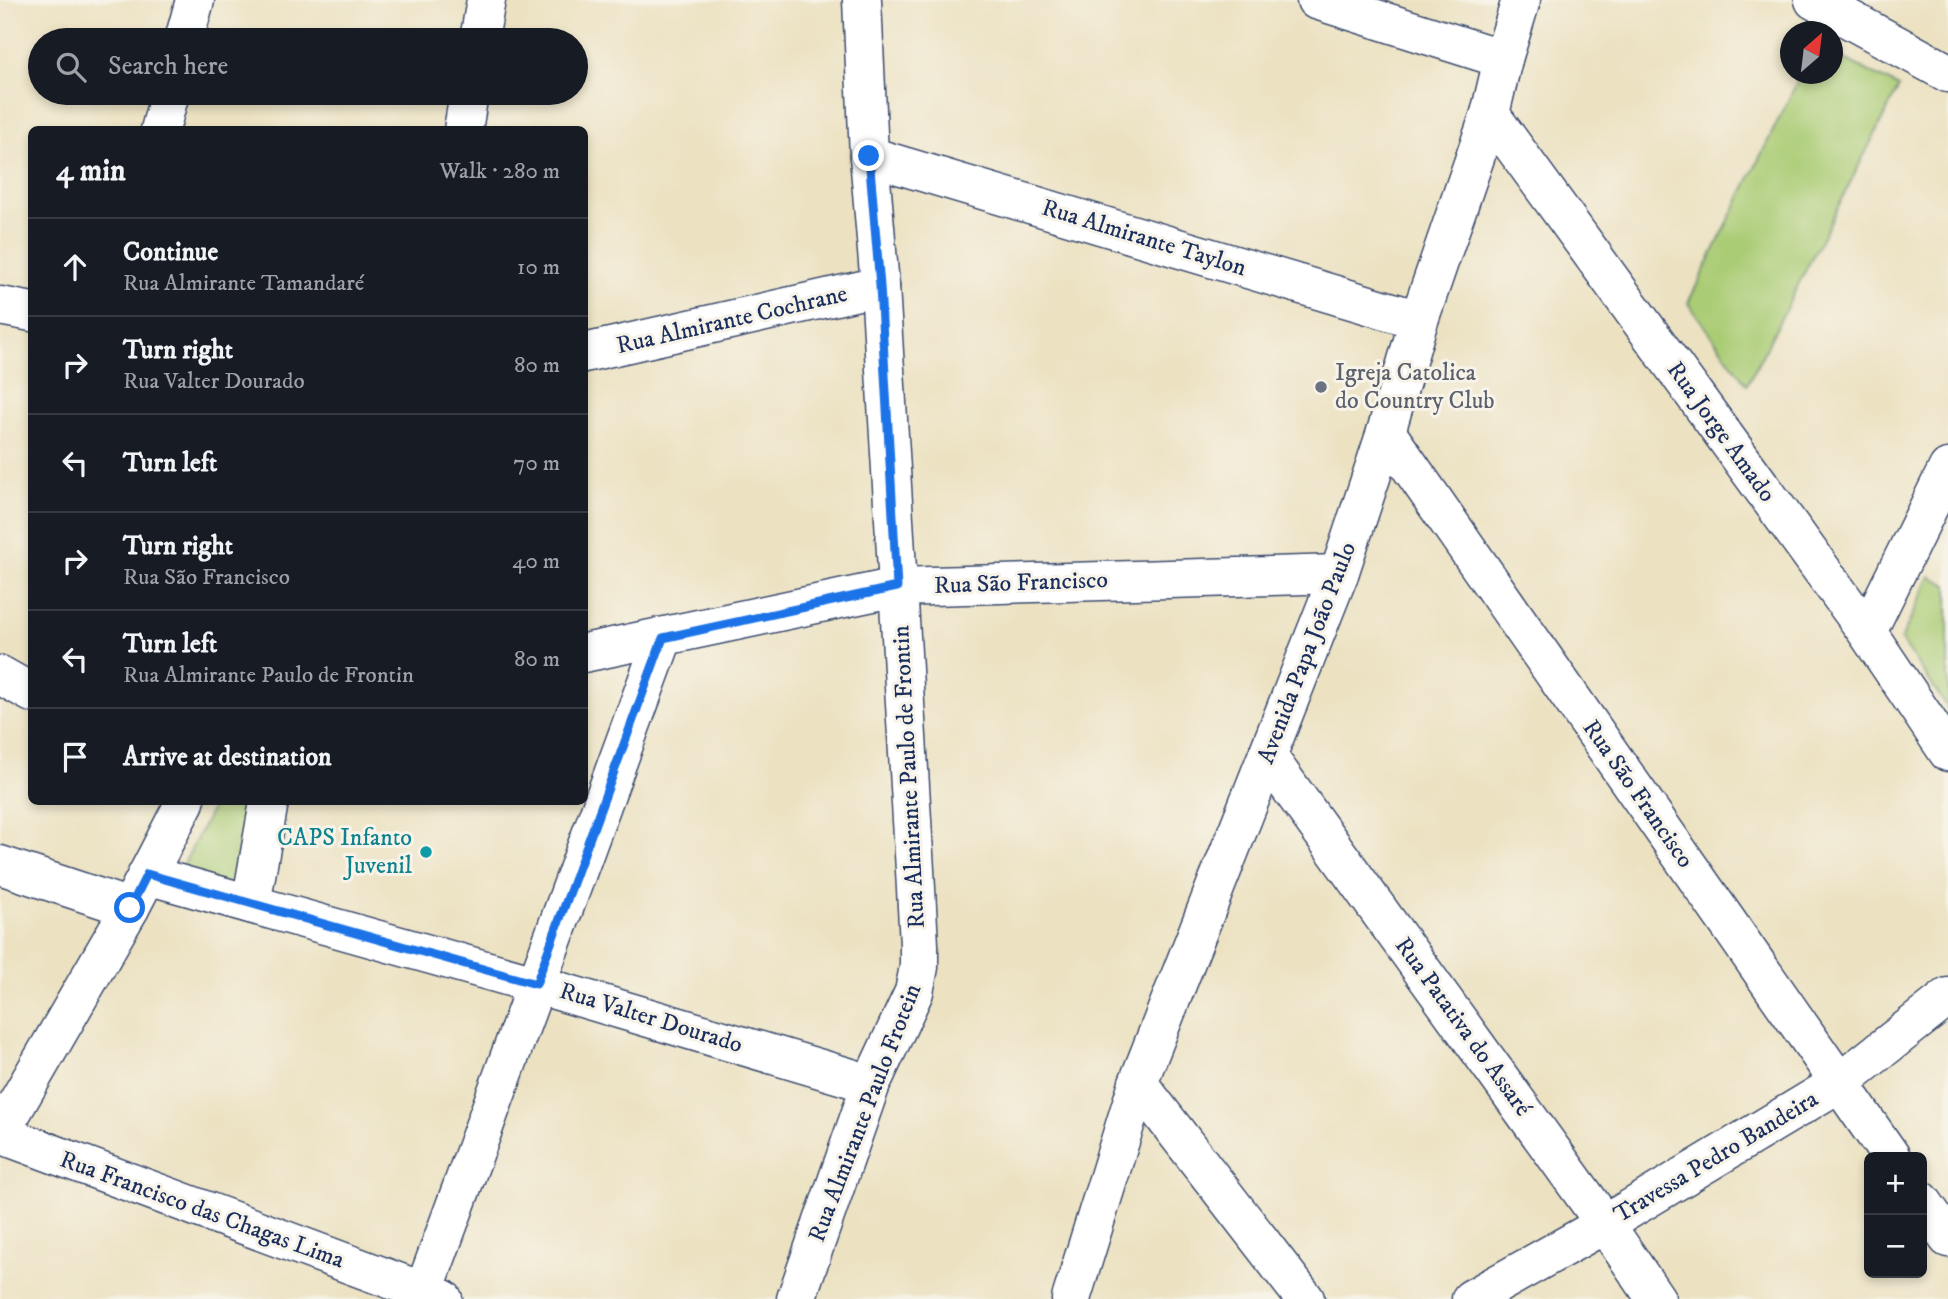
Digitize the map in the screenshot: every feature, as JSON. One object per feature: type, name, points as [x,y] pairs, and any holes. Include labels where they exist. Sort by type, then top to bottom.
[{"type":"street","points":[[187,28],[195,0]]},
{"type":"street","points":[[481,28],[486,0]]},
{"type":"street","name":"Rua Almirante Paulo de Frontin","points":[[862,0],[869,156],[880,286],[919,967]]},
{"type":"street","points":[[1316,0],[1503,59]]},
{"type":"street","name":"Avenida Papa João Paulo","points":[[1070,1299],[1138,1083],[1339,574],[1386,432],[1419,320],[1490,114],[1521,0]]},
{"type":"street","points":[[1814,0],[1948,73]]},
{"type":"street","points":[[161,126],[167,105]]},
{"type":"street","points":[[464,126],[468,105]]},
{"type":"street","name":"Rua Jorge Amado","points":[[1490,114],[1867,632],[1948,752]]},
{"type":"street","name":"Rua Almirante Taylon","points":[[869,156],[1419,320]]},
{"type":"street","name":"Rua Almirante Cochrane","points":[[588,353],[880,286]]},
{"type":"street","points":[[0,306],[28,312]]},
{"type":"street","name":"Rua São Francisco","points":[[1386,432],[1887,1152]]},
{"type":"street","points":[[1867,632],[1948,468]]},
{"type":"street","name":"Rua São Francisco","points":[[588,652],[897,587],[1339,574]]},
{"type":"street","points":[[430,1297],[536,984],[663,638]]},
{"type":"street","points":[[0,675],[28,691]]},
{"type":"street","name":"Rua Patativa do Assaré","points":[[1268,757],[1605,1224],[1656,1299]]},
{"type":"street","points":[[0,1134],[130,908],[183,805]]},
{"type":"street","points":[[251,904],[268,805]]},
{"type":"street","points":[[0,865],[130,908]]},
{"type":"street","name":"Rua Valter Dourado","points":[[147,874],[536,984],[871,1084]]},
{"type":"street","name":"Rua Almirante Paulo Frotein","points":[[796,1299],[871,1084],[914,992],[919,967]]},
{"type":"street","name":"Travessa Pedro Bandeira","points":[[1471,1299],[1605,1224],[1839,1083],[1948,997]]},
{"type":"street","points":[[1138,1083],[1305,1299]]},
{"type":"street","name":"Rua Francisco das Chagas Lima","points":[[0,1134],[430,1297]]},
{"type":"street","points":[[1927,1208],[1948,1238]]},
{"type":"green space","points":[[1843,58],[1899,87],[1747,385],[1688,303],[1796,84],[1843,84]]},
{"type":"green space","points":[[1930,576],[1948,585],[1948,708],[1901,640]]},
{"type":"green space","points":[[214,805],[253,805],[242,895],[177,878]]},
{"type":"place","name":"Igreja Catolica do Country Club","points":[[1321,387]]},
{"type":"place","name":"CAPS Infanto Juvenil","points":[[426,852]]},
{"type":"route","points":[[130,908],[147,874],[536,984],[663,638],[897,587],[880,286],[869,156]]}]
